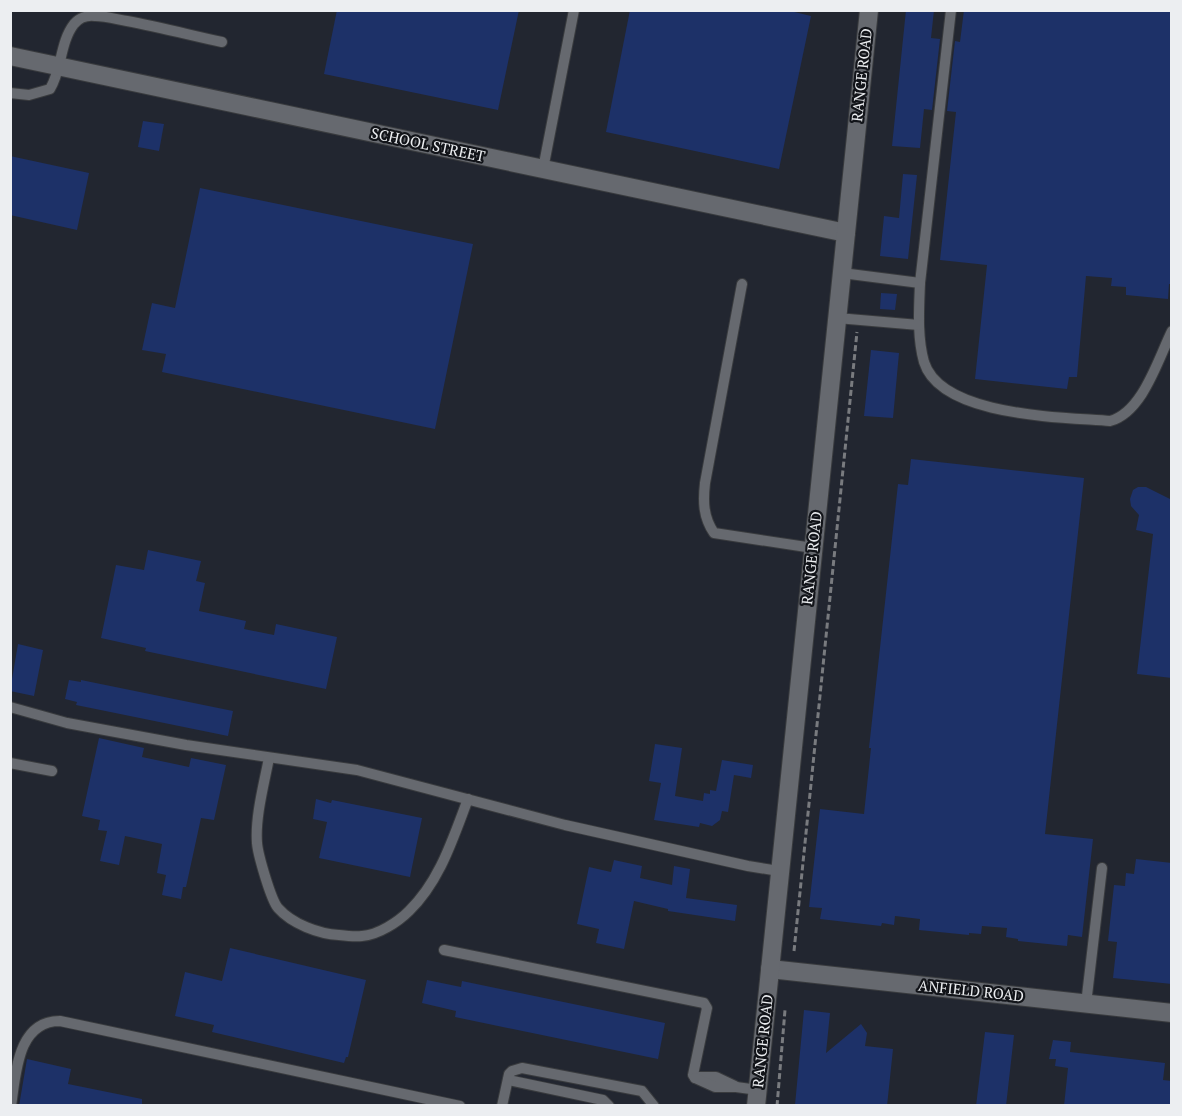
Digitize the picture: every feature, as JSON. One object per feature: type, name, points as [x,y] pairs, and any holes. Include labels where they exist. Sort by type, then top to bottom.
[{"type":"street","name":"RANGE ROAD","points":[[757,1097],[869,10]]},
{"type":"street","name":"SCHOOL STREET","points":[[10,56],[846,233]]},
{"type":"street","name":"ANFIELD ROAD","points":[[770,969],[1172,1013]]},
{"type":"lane","points":[[543,169],[574,10]]},
{"type":"lane","points":[[951,10],[920,284],[919,325],[924,362],[932,378],[968,401],[1006,411],[1110,421],[1123,415],[1136,403],[1172,331]]},
{"type":"lane","points":[[10,93],[29,95],[45,92],[55,81],[66,39],[74,24],[87,16],[95,15],[144,24],[222,42]]},
{"type":"lane","points":[[842,273],[920,284]]},
{"type":"lane","points":[[742,284],[705,483],[704,497],[708,523],[714,533],[813,548]]},
{"type":"lane","points":[[837,318],[919,325]]},
{"type":"lane","points":[[10,707],[67,723],[269,758],[357,770],[565,825],[779,871]]},
{"type":"lane","points":[[269,758],[257,843],[268,886],[277,907],[287,915],[309,928],[335,935],[363,937],[384,929],[409,912],[448,854],[468,799]]},
{"type":"lane","points":[[10,763],[52,771]]},
{"type":"lane","points":[[1086,1004],[1102,868]]},
{"type":"lane","points":[[444,950],[704,1003],[707,1008],[693,1075],[695,1078],[716,1077],[757,1097]]},
{"type":"lane","points":[[11,1106],[20,1050],[38,1027],[48,1021],[60,1021],[460,1106]]},
{"type":"lane","points":[[502,1106],[507,1080],[512,1071],[517,1069],[540,1070],[642,1091],[654,1106]]},
{"type":"lane","points":[[507,1080],[603,1100],[609,1106]]},
{"type":"path","points":[[794,951],[857,332]]},
{"type":"path","points":[[777,1106],[785,1010]]},
{"type":"shaded area","points":[[11,11],[1171,11],[1171,1105],[11,1105]]},
{"type":"building","points":[[337,10],[519,10],[498,110],[324,74]]},
{"type":"building","points":[[630,10],[786,10],[811,16],[779,169],[606,132]]},
{"type":"building","points":[[906,10],[934,10],[931,38],[940,39],[932,110],[924,109],[920,148],[892,146]]},
{"type":"building","points":[[964,10],[1172,10],[1172,284],[1169,284],[1168,299],[1126,295],[1126,287],[1111,286],[1112,278],[1086,276],[1077,377],[1069,377],[1067,389],[975,379],[987,265],[940,260],[956,112],[947,111],[955,41],[960,42]]},
{"type":"building","points":[[143,121],[164,124],[159,151],[138,147]]},
{"type":"building","points":[[10,156],[89,173],[77,230],[10,215]]},
{"type":"building","points":[[903,174],[917,175],[908,259],[880,256],[884,216],[899,218]]},
{"type":"building","points":[[200,188],[473,244],[435,429],[162,372],[166,354],[142,350],[152,303],[175,308]]},
{"type":"building","points":[[881,293],[897,294],[895,310],[880,309]]},
{"type":"building","points":[[871,350],[899,353],[893,418],[864,416]]},
{"type":"building","points":[[911,459],[1084,478],[1045,834],[1093,839],[1082,937],[1068,935],[1067,946],[1018,941],[1018,939],[1006,937],[1007,928],[982,926],[981,934],[969,933],[969,935],[919,930],[920,919],[895,916],[894,925],[882,923],[881,926],[820,919],[822,908],[809,907],[820,809],[864,814],[898,484],[908,485]]},
{"type":"building","points":[[1146,487],[1172,500],[1172,678],[1137,674],[1153,534],[1136,530],[1139,515],[1131,506],[1130,499],[1133,490]]},
{"type":"building","points":[[148,550],[201,561],[196,581],[205,583],[199,611],[246,621],[244,629],[274,635],[276,624],[337,637],[326,689],[145,651],[146,648],[101,638],[116,565],[144,570]]},
{"type":"building","points":[[18,644],[43,650],[34,696],[10,691]]},
{"type":"building","points":[[69,680],[81,682],[81,680],[233,711],[228,736],[76,705],[77,702],[65,699]]},
{"type":"building","points":[[99,738],[144,748],[142,757],[189,767],[191,758],[226,765],[214,820],[201,818],[186,887],[183,887],[181,899],[162,895],[166,875],[157,873],[162,844],[125,836],[119,865],[100,861],[107,831],[98,830],[100,820],[82,816]]},
{"type":"building","points":[[655,744],[682,748],[675,796],[703,801],[704,793],[710,794],[710,790],[716,791],[722,760],[753,765],[751,778],[734,775],[728,812],[722,811],[720,820],[712,826],[700,823],[699,827],[654,820],[661,783],[649,781]]},
{"type":"building","points":[[316,799],[331,803],[332,800],[422,818],[410,877],[319,858],[327,822],[313,819]]},
{"type":"building","points":[[1136,859],[1172,863],[1172,984],[1113,978],[1117,942],[1108,941],[1114,885],[1125,886],[1126,873],[1134,874]]},
{"type":"building","points":[[614,860],[642,866],[640,878],[672,885],[674,866],[690,869],[686,898],[737,905],[735,921],[668,911],[668,909],[634,901],[624,949],[596,943],[599,929],[577,924],[589,867],[611,872]]},
{"type":"building","points":[[230,948],[366,980],[348,1057],[344,1063],[212,1032],[214,1025],[175,1016],[185,972],[222,981]]},
{"type":"building","points":[[427,980],[461,987],[462,981],[665,1023],[658,1059],[455,1017],[456,1011],[422,1003]]},
{"type":"building","points":[[804,1010],[830,1013],[826,1053],[861,1024],[867,1033],[865,1046],[893,1049],[887,1106],[795,1105]]},
{"type":"building","points":[[985,1032],[1014,1035],[1006,1106],[976,1106]]},
{"type":"building","points":[[1053,1040],[1071,1042],[1070,1052],[1165,1063],[1163,1080],[1172,1081],[1172,1106],[1064,1106],[1068,1068],[1055,1066],[1056,1059],[1049,1059]]},
{"type":"building","points":[[27,1059],[71,1069],[68,1084],[142,1099],[142,1106],[19,1106]]}]
